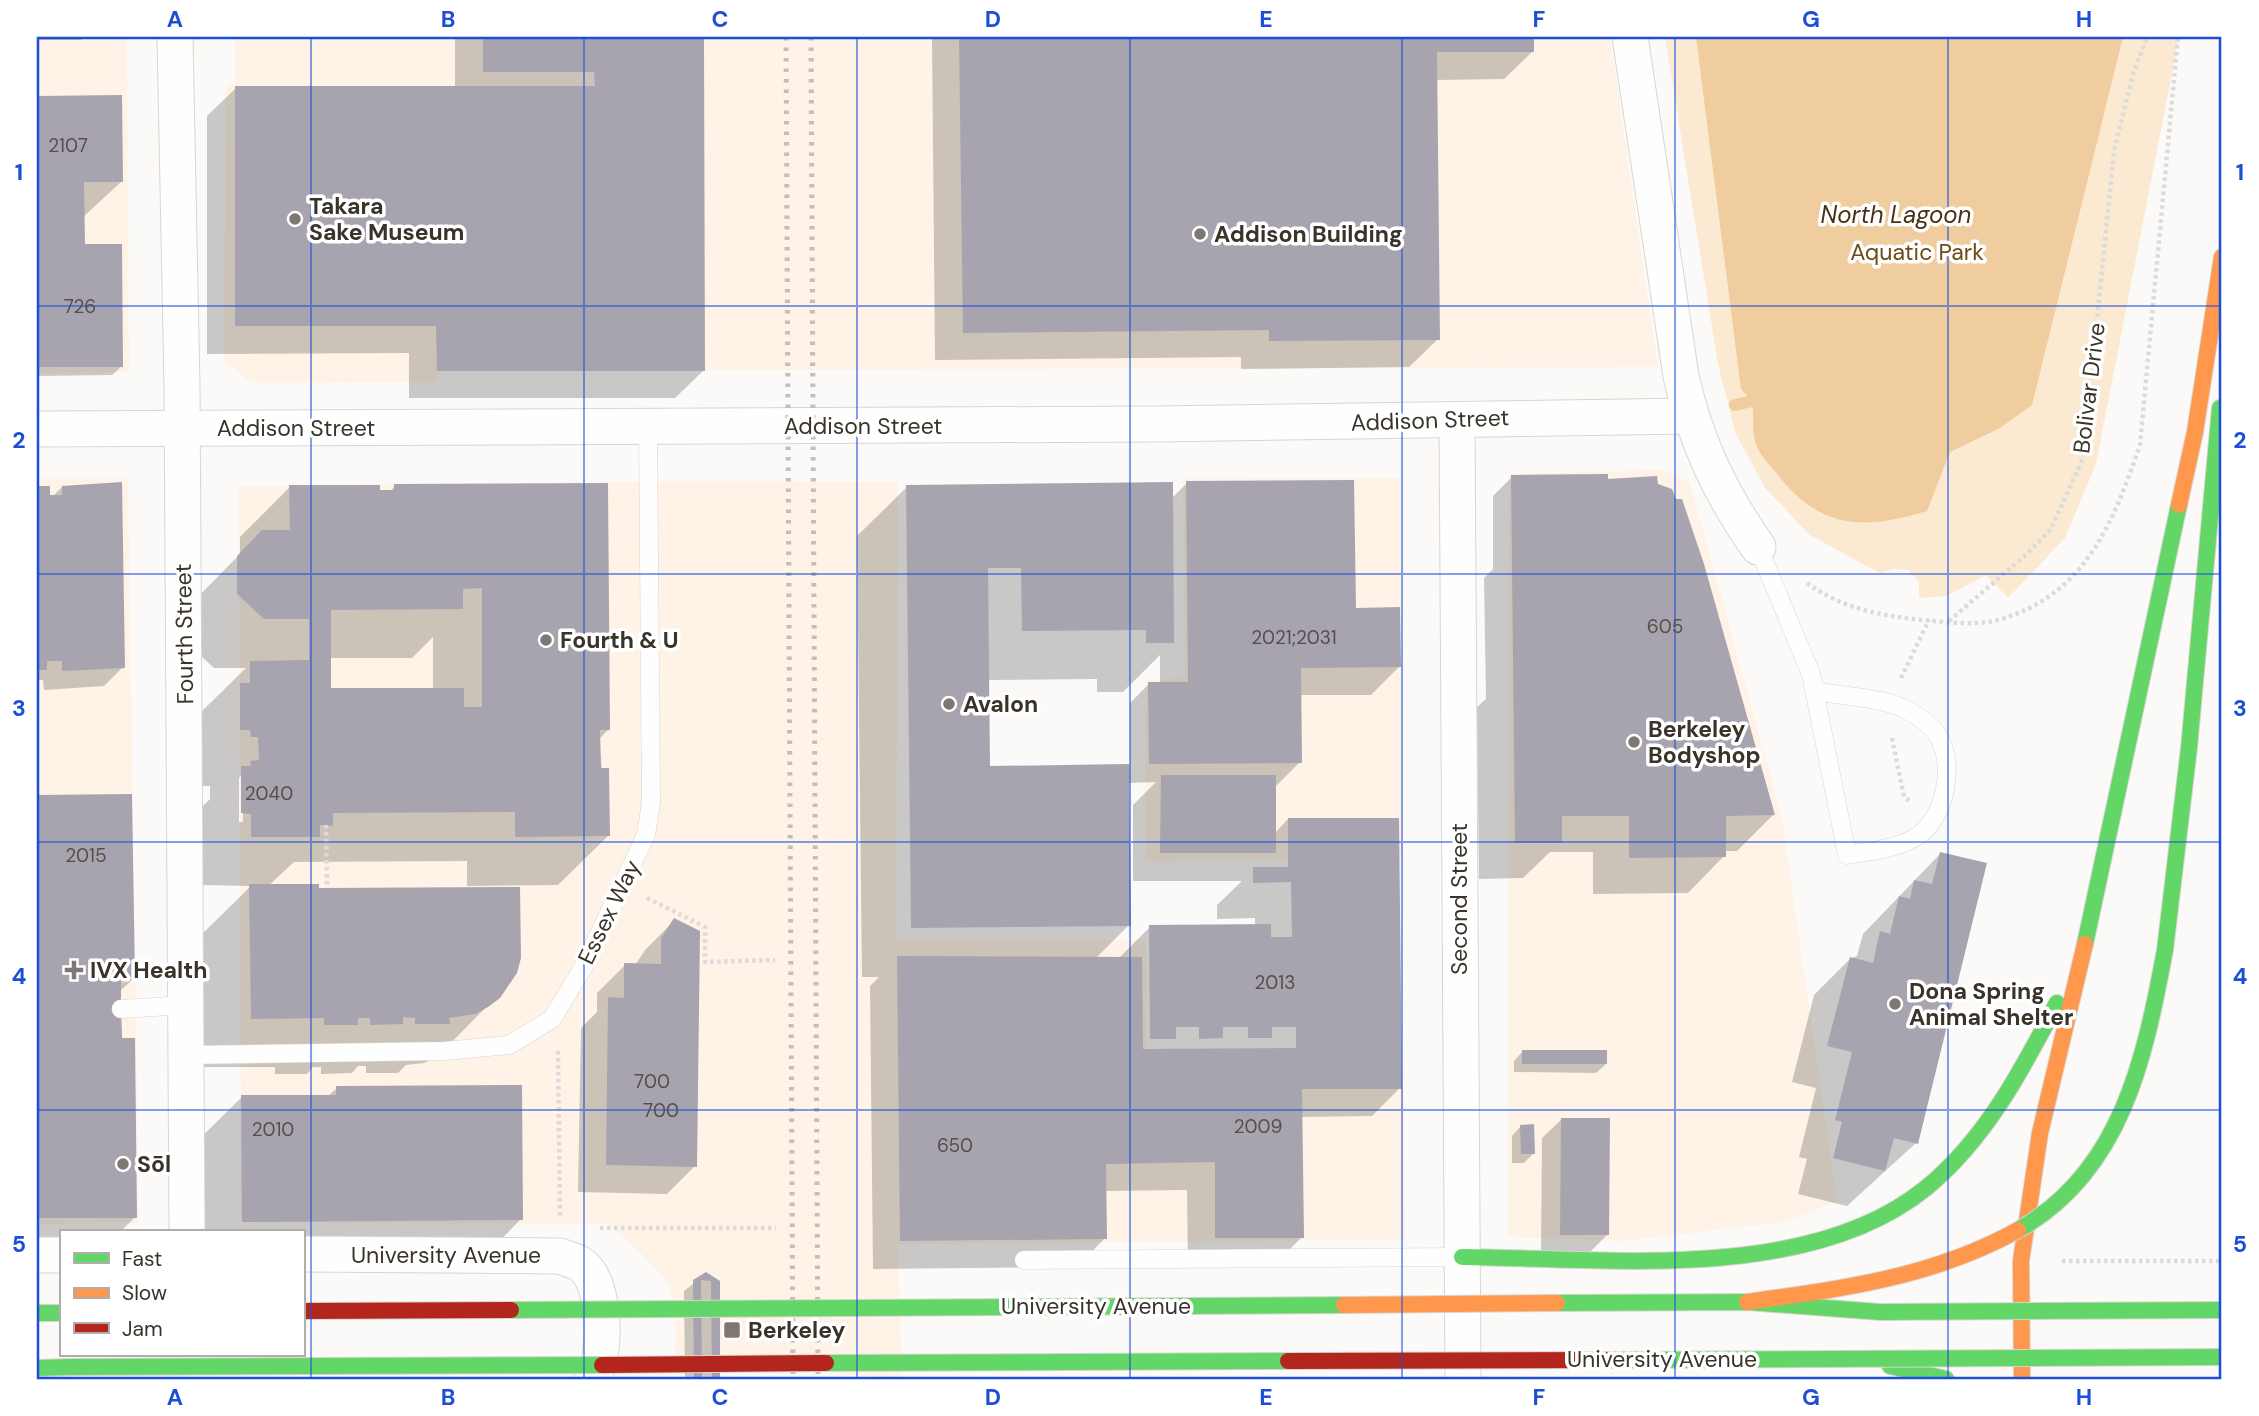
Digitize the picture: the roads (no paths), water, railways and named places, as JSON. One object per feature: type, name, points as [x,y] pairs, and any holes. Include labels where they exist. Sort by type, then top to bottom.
[{"type":"main road","points":[[2022,1379],[2019,1307],[2026,1219],[2040,1133],[2100,879],[2195,432],[2222,257]]},
{"type":"main road","points":[[1747,1302],[1868,1286],[1930,1271],[2003,1243],[2045,1215],[2082,1178],[2123,1112],[2149,1041],[2165,950],[2197,669],[2221,395]]},
{"type":"main road","points":[[1462,1257],[1661,1257],[1753,1253],[1845,1233],[1900,1207],[1947,1167],[1970,1142],[2025,1064],[2070,975],[2100,879]]},
{"type":"main road","name":"University Avenue","points":[[304,1311],[1747,1302],[1880,1312],[2222,1310]]},
{"type":"main road","points":[[37,1313],[60,1312]]},
{"type":"main road","name":"University Avenue","points":[[37,1368],[2222,1357]]},
{"type":"main road","points":[[1850,1358],[1946,1379]]},
{"type":"street","name":"Fourth Street","points":[[175,37],[183,428],[187,1230]]},
{"type":"street","points":[[1630,37],[1681,376],[1690,416],[1706,460],[1736,516],[1758,547]]},
{"type":"street","name":"Addison Street","points":[[37,429],[1457,420],[1690,416]]},
{"type":"street","name":"Second Street","points":[[1457,420],[1462,1379]]},
{"type":"street","name":"University Avenue","points":[[304,1254],[560,1256],[585,1268],[594,1286],[603,1341],[597,1372],[592,1379]]},
{"type":"street","points":[[37,1255],[60,1255]]},
{"type":"street","points":[[191,1356],[191,1379]]},
{"type":"lane","name":"Essex Way","points":[[186,1055],[455,1050],[509,1045],[552,1019],[584,966],[646,835],[651,803],[648,426]]},
{"type":"lane","points":[[1758,547],[1811,674],[1847,855],[1890,848],[1918,835],[1935,816],[1946,787],[1945,762],[1938,736],[1902,708],[1815,691]]},
{"type":"lane","points":[[121,1009],[186,1005]]},
{"type":"lane","points":[[1024,1260],[1462,1257]]},
{"type":"water","name":"North Lagoon","points":[[1696,37],[2123,37],[2032,405],[2000,428],[1950,452],[1927,511],[1883,521],[1864,522],[1827,516],[1794,493],[1758,449],[1754,437],[1752,401],[1741,389]]},
{"type":"waterway","points":[[1735,405],[1769,397]]},
{"type":"railway","points":[[786,37],[793,1379]]},
{"type":"railway","points":[[811,37],[818,1379]]},
{"type":"place","name":"Takara Sake Museum","points":[[295,219]]},
{"type":"place","name":"Addison Building","points":[[1200,234]]},
{"type":"place","name":"Fourth & U","points":[[546,640]]},
{"type":"place","name":"Avalon","points":[[949,704]]},
{"type":"place","name":"Berkeley Bodyshop","points":[[1634,742]]},
{"type":"place","name":"IVX Health","points":[[74,970]]},
{"type":"place","name":"Dona Spring Animal Shelter","points":[[1895,1004]]},
{"type":"place","name":"Sōl","points":[[123,1164]]},
{"type":"place","name":"Berkeley","points":[[732,1330]]},
{"type":"park label","name":"Aquatic Park","points":[[1917,252]]}]
